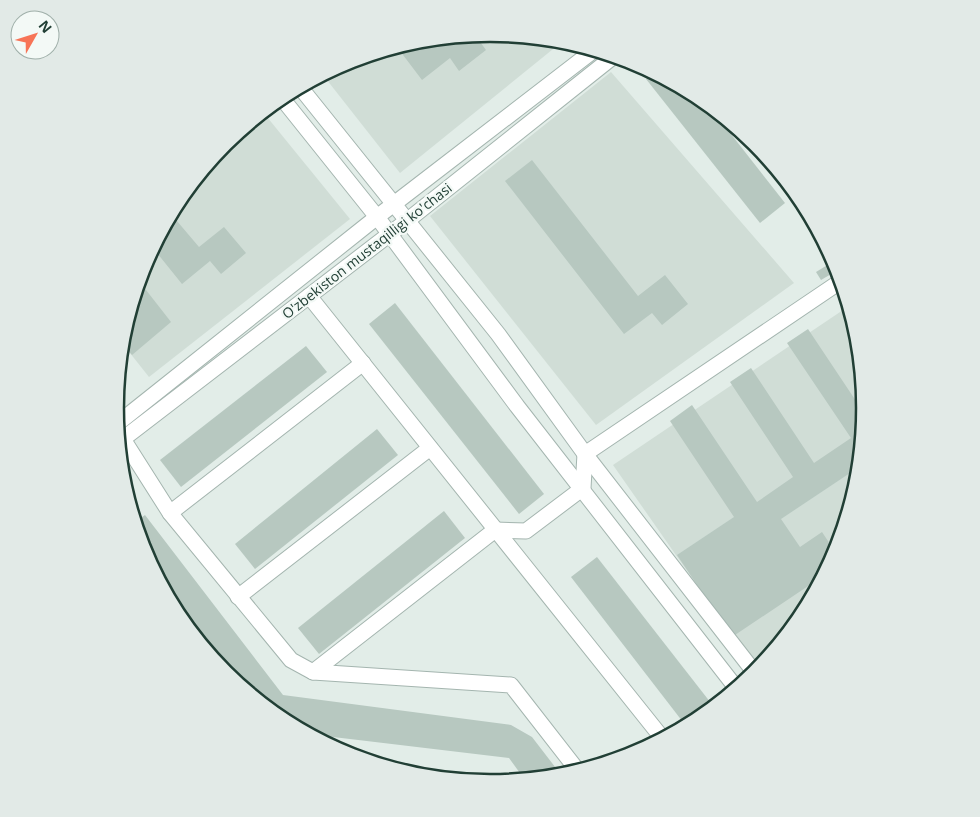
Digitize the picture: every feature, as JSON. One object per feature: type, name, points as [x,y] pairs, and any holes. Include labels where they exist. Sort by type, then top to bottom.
[{"type":"street","name":"O'zbekiston mustaqilligi ko'chasi","points":[[124,413],[587,56]]},
{"type":"street","name":"O'zbekiston mustaqilligi ko'chasi","points":[[125,438],[408,220],[607,62]]},
{"type":"street","points":[[305,93],[395,203],[498,334],[585,454],[750,666]]},
{"type":"street","points":[[286,105],[377,217],[517,406],[583,488],[733,682]]},
{"type":"street","points":[[585,454],[835,285]]},
{"type":"street","points":[[309,296],[658,733]]},
{"type":"street","points":[[170,513],[363,363]]},
{"type":"street","points":[[238,598],[430,448]]},
{"type":"street","points":[[126,449],[170,513],[238,598],[291,660],[312,672],[511,686],[573,765]]},
{"type":"street","points":[[312,672],[495,530],[526,531],[583,488],[585,454]]},
{"type":"shaded area","points":[[490,42],[514,43],[553,49],[400,173],[327,80],[350,70],[395,55],[442,46]]},
{"type":"shaded area","points":[[611,72],[794,283],[596,425],[430,216]]},
{"type":"shaded area","points":[[268,118],[350,219],[149,377],[129,351],[136,314],[152,268],[173,225],[200,186],[231,150]]},
{"type":"shaded area","points":[[843,310],[853,361],[856,408],[853,456],[844,503],[828,549],[807,592],[780,631],[752,664],[613,465]]},
{"type":"building","points":[[480,42],[486,50],[459,71],[450,58],[422,80],[402,54],[466,43]]},
{"type":"building","points":[[646,79],[652,80],[693,104],[729,131],[785,203],[760,223]]},
{"type":"building","points":[[532,160],[638,296],[665,275],[688,304],[662,325],[652,313],[624,334],[505,181]]},
{"type":"building","points":[[176,220],[199,247],[224,227],[246,253],[221,274],[210,261],[182,284],[158,255]]},
{"type":"building","points":[[827,265],[831,274],[821,280],[816,272]]},
{"type":"building","points":[[144,288],[171,322],[132,355],[129,351],[131,337]]},
{"type":"building","points":[[395,303],[544,494],[519,514],[369,324]]},
{"type":"building","points":[[808,329],[856,401],[855,432],[850,473],[781,519],[800,547],[822,532],[830,544],[811,584],[732,637],[677,555],[734,517],[670,421],[692,405],[757,502],[793,477],[730,382],[751,368],[814,463],[851,438],[787,343]]},
{"type":"building","points":[[306,346],[327,372],[181,487],[160,460]]},
{"type":"building","points":[[377,429],[398,455],[255,569],[235,544]]},
{"type":"building","points":[[444,511],[465,538],[319,654],[298,628]]},
{"type":"building","points":[[145,515],[283,695],[511,725],[532,737],[556,768],[520,773],[509,758],[327,736],[287,713],[249,684],[215,650],[200,631],[173,592],[152,549],[141,518]]},
{"type":"building","points":[[597,557],[710,701],[681,720],[571,577]]}]
